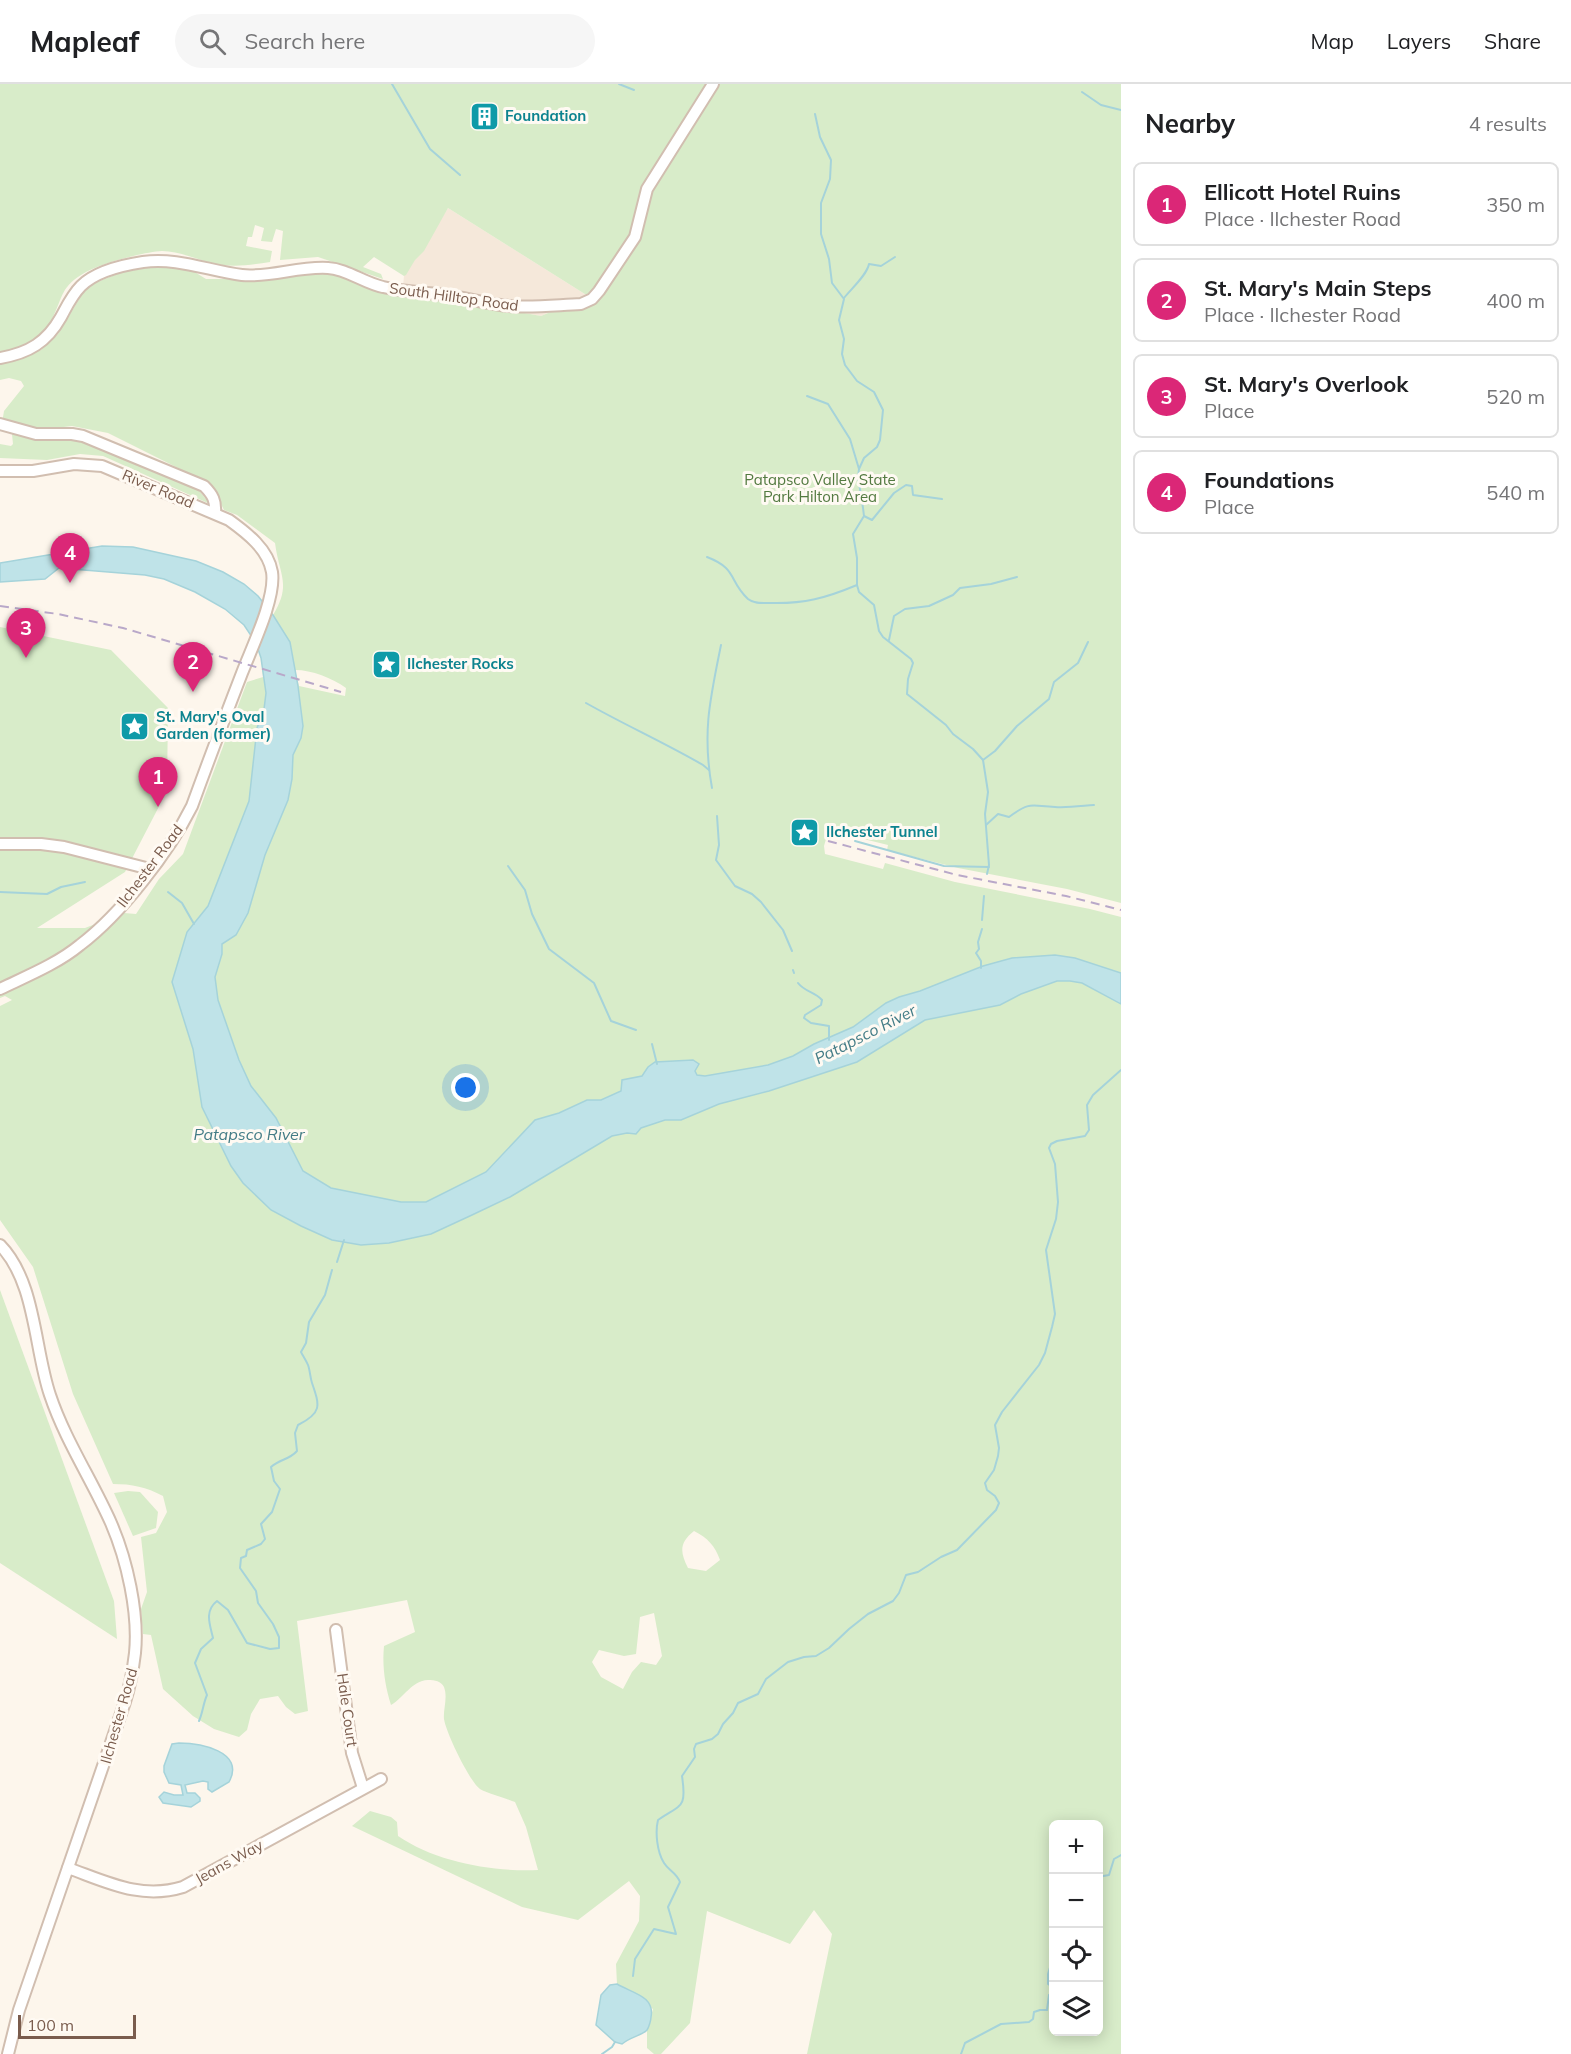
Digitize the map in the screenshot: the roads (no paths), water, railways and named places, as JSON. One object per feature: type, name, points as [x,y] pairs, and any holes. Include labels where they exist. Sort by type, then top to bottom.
[{"type":"street","name":"South Hilltop Road","points":[[0,358],[23,351],[46,339],[81,285],[92,278],[122,267],[150,261],[176,262],[243,275],[328,268],[339,270],[380,287],[448,295],[481,302],[510,306],[581,304],[592,299],[599,291],[635,237],[647,189],[713,84]]},
{"type":"street","points":[[0,424],[36,434],[72,434],[95,440],[204,486],[212,493],[215,513]]},
{"type":"street","name":"River Road","points":[[0,471],[33,471],[74,464],[102,466],[215,513],[242,529],[261,549],[272,572],[272,589]]},
{"type":"street","name":"Ilchester Road","points":[[0,989],[57,960],[102,927],[180,830],[192,806],[272,589]]},
{"type":"street","points":[[0,844],[41,844],[64,847],[150,869]]},
{"type":"street","name":"Ilchester Road","points":[[0,1245],[16,1264],[22,1278],[56,1412],[111,1523],[121,1551],[134,1618],[135,1650],[132,1676],[125,1702],[6,2046]]},
{"type":"street","name":"Hale Court","points":[[336,1630],[352,1752],[363,1788]]},
{"type":"street","name":"Jeans Way","points":[[68,1868],[129,1889],[145,1892],[183,1887],[381,1779]]},
{"type":"water","name":"Patapsco River","points":[[102,546],[133,547],[196,561],[223,572],[244,584],[258,596],[290,642],[303,726],[301,738],[293,755],[288,800],[265,855],[248,913],[236,935],[222,944],[222,954],[215,977],[218,1000],[239,1060],[251,1086],[276,1118],[303,1171],[331,1188],[401,1202],[426,1202],[486,1172],[535,1120],[559,1113],[587,1100],[601,1100],[621,1091],[622,1080],[642,1076],[655,1062],[693,1060],[699,1064],[695,1071],[697,1075],[705,1076],[768,1065],[793,1056],[853,1027],[886,1003],[899,997],[983,966],[1012,958],[1055,955],[1075,958],[1121,973],[1121,1004],[1082,983],[1057,981],[1021,994],[1000,1005],[925,1020],[857,1062],[769,1091],[719,1104],[681,1120],[665,1120],[641,1128],[636,1134],[612,1136],[510,1197],[431,1234],[389,1243],[361,1245],[332,1240],[271,1210],[243,1183],[231,1166],[202,1107],[193,1049],[172,982],[187,932],[208,906],[249,801],[257,728],[264,709],[266,693],[261,658],[256,643],[244,625],[225,609],[195,592],[164,579],[145,575],[59,568],[45,579],[0,582],[0,563]]},
{"type":"water","points":[[172,1744],[208,1747],[218,1751],[226,1756],[233,1771],[229,1782],[212,1792],[208,1789],[208,1782],[185,1785],[187,1793],[195,1793],[200,1798],[200,1801],[191,1807],[163,1803],[159,1797],[164,1792],[183,1795],[181,1785],[169,1783],[164,1772]]},
{"type":"water","points":[[617,1984],[641,1996],[649,2004],[651,2010],[651,2020],[647,2030],[622,2044],[615,2042],[596,2025],[601,1995],[610,1985]]},
{"type":"waterway","points":[[392,84],[430,149],[460,175]]},
{"type":"waterway","points":[[619,84],[634,90]]},
{"type":"waterway","points":[[1082,92],[1101,105],[1121,110]]},
{"type":"waterway","points":[[815,114],[820,137],[831,160],[830,179],[821,203],[821,234],[829,259],[832,283],[844,299],[839,320],[844,339],[842,354],[845,365],[857,381],[874,392],[883,410],[880,440],[877,447],[864,458],[859,469]]},
{"type":"waterway","points":[[844,298],[862,277],[869,264],[881,266],[895,257]]},
{"type":"waterway","points":[[807,396],[828,404],[850,439],[859,469],[858,477],[864,516],[853,534],[857,558],[857,585],[859,592],[874,605],[879,631],[883,637],[913,663],[908,679],[907,694],[946,725],[983,760],[988,792],[985,814],[989,865],[987,874]]},
{"type":"waterway","points":[[864,516],[872,520],[894,493],[906,485],[912,486],[913,495],[942,499]]},
{"type":"waterway","points":[[707,557],[724,566],[750,601],[762,603],[804,601],[825,597],[857,585]]},
{"type":"waterway","points":[[889,640],[894,616],[905,609],[929,606],[953,595],[960,588],[991,584],[1017,577]]},
{"type":"waterway","points":[[983,760],[995,751],[1017,726],[1049,699],[1054,682],[1078,663],[1088,642]]},
{"type":"waterway","points":[[712,788],[708,750],[709,716],[721,645]]},
{"type":"waterway","points":[[586,703],[689,757],[709,770]]},
{"type":"waterway","points":[[986,825],[998,814],[1009,817],[1031,806],[1094,805]]},
{"type":"waterway","points":[[717,816],[719,845],[716,860],[735,886],[752,894],[761,902],[783,930],[792,951]]},
{"type":"waterway","points":[[855,841],[944,866],[989,867]]},
{"type":"waterway","points":[[508,866],[525,890],[532,914],[549,949],[594,983],[611,1021],[636,1030]]},
{"type":"waterway","points":[[0,892],[47,894],[61,887],[85,882]]},
{"type":"waterway","points":[[168,892],[182,903],[194,924]]},
{"type":"waterway","points":[[982,920],[984,896]]},
{"type":"waterway","points":[[981,968],[981,961],[976,953],[979,949],[978,942],[982,929]]},
{"type":"waterway","points":[[798,983],[822,1000],[821,1005],[804,1018],[811,1023],[829,1026],[829,1040]]},
{"type":"waterway","points":[[652,1044],[657,1064]]},
{"type":"waterway","points":[[633,1976],[635,1959],[654,1929],[676,1934],[668,1907],[680,1882],[662,1858],[657,1842],[657,1825],[658,1820],[677,1808],[683,1800],[682,1776],[695,1757],[696,1744],[712,1739],[718,1734],[738,1703],[758,1694],[766,1679],[788,1662],[816,1656],[829,1648],[868,1614],[893,1601],[906,1575],[918,1572],[957,1550],[996,1510],[999,1503],[995,1496],[987,1490],[985,1483],[994,1470],[998,1456],[995,1425],[1002,1412],[1039,1365],[1045,1353],[1055,1314],[1046,1250],[1056,1219],[1058,1202],[1055,1164],[1049,1148],[1057,1141],[1085,1136],[1089,1130],[1087,1105],[1093,1095],[1121,1070]]},
{"type":"waterway","points":[[337,1262],[344,1240]]},
{"type":"waterway","points":[[199,1721],[207,1695],[195,1663],[201,1649],[213,1638],[209,1614],[217,1601],[228,1610],[247,1643],[270,1649],[279,1648],[279,1637],[273,1624],[258,1603],[256,1591],[240,1568],[241,1558],[246,1556],[247,1550],[261,1544],[265,1539],[261,1524],[272,1512],[280,1489],[274,1481],[271,1467],[297,1451],[295,1433],[298,1425],[311,1417],[317,1408],[317,1398],[309,1367],[301,1352],[306,1343],[309,1322],[325,1295],[332,1270]]},
{"type":"waterway","points":[[1103,1876],[1109,1875],[1114,1859],[1121,1855]]},
{"type":"waterway","points":[[1049,1971],[1049,1985]]},
{"type":"waterway","points":[[961,2054],[965,2043],[1001,2024],[1029,2022],[1033,2019],[1034,2012],[1047,2010],[1049,1995]]},
{"type":"waterway","points":[[602,2054],[615,2042]]},
{"type":"railway","points":[[0,606],[58,614],[123,628],[341,692]]},
{"type":"railway","points":[[828,841],[957,875],[1066,896],[1121,910]]},
{"type":"place","name":"Foundation","points":[[484,116]]},
{"type":"place","name":"Foundations","points":[[70,583]]},
{"type":"place","name":"St. Mary's Overlook","points":[[26,658]]},
{"type":"place","name":"Ilchester Rocks","points":[[386,664]]},
{"type":"place","name":"St. Mary's Main Steps","points":[[193,692]]},
{"type":"place","name":"St. Mary's Oval Garden (former)","points":[[135,726]]},
{"type":"place","name":"Ellicott Hotel Ruins","points":[[158,807]]},
{"type":"place","name":"Ilchester Tunnel","points":[[805,832]]},
{"type":"park label","name":"Patapsco Valley State Park Hilton Area","points":[[820,488]]}]
